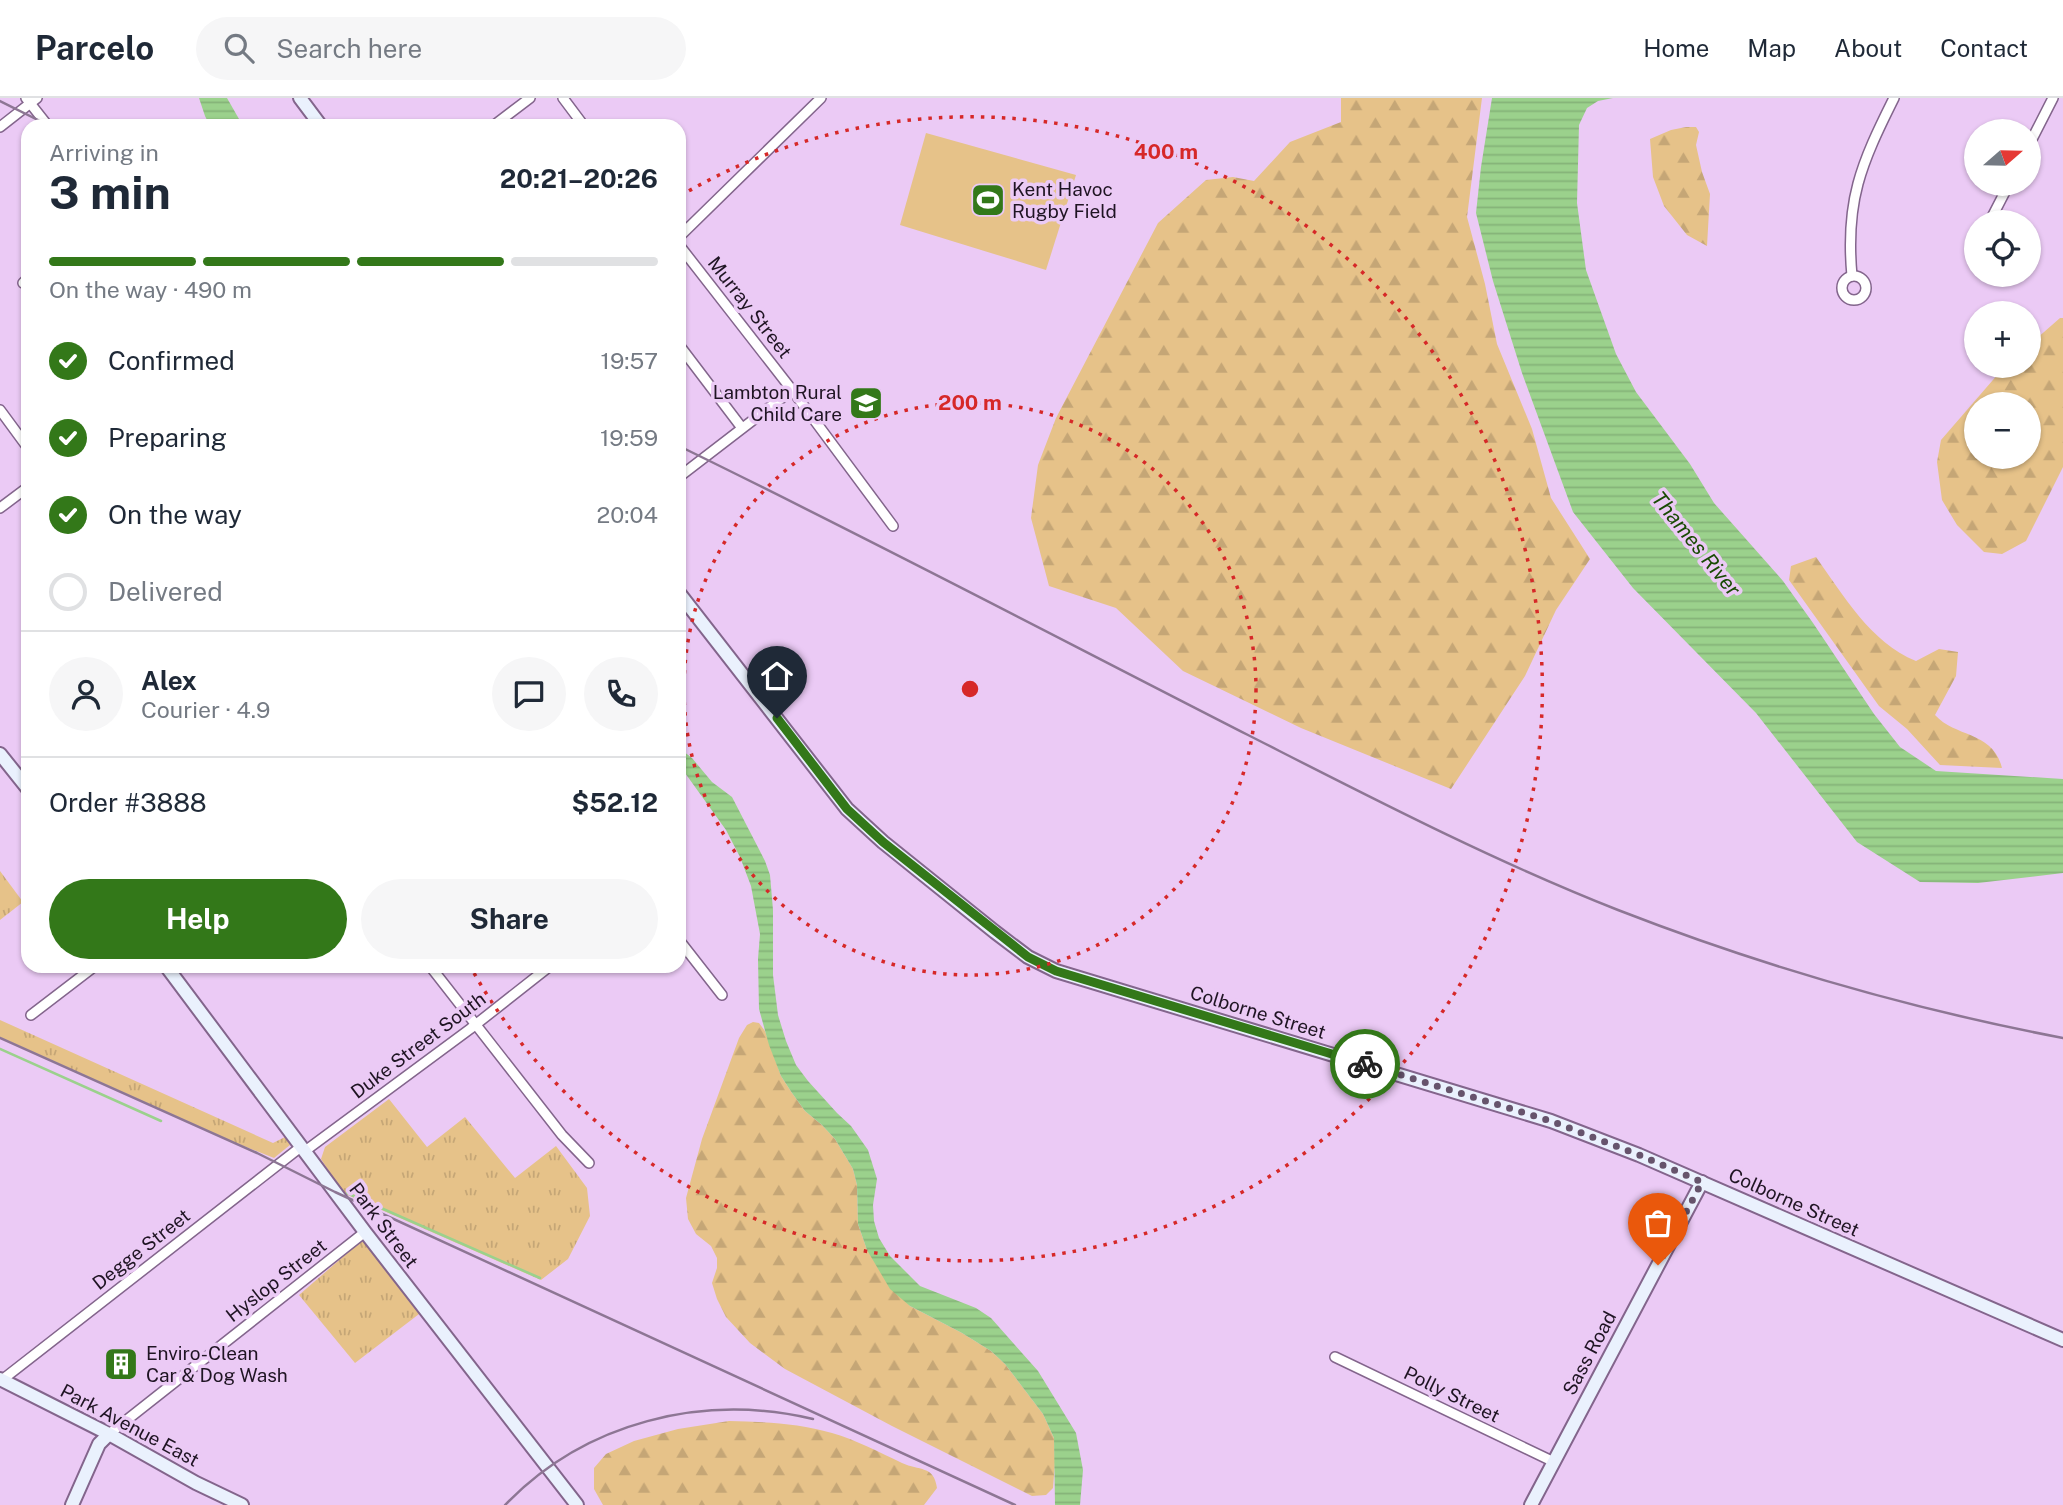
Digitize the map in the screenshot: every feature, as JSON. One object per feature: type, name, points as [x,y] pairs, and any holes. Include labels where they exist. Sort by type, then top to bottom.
[{"type":"street","points":[[300,98],[316,119]]},
{"type":"street","points":[[502,119],[530,98]]},
{"type":"street","points":[[563,98],[579,119]]},
{"type":"street","points":[[686,230],[821,98]]},
{"type":"street","points":[[1852,276],[1849,233],[1857,184],[1872,141],[1894,98]]},
{"type":"street","points":[[2041,122],[2053,98]]},
{"type":"street","points":[[0,127],[31,100],[43,119]]},
{"type":"street","name":"Murray Street","points":[[686,256],[792,390],[893,526]]},
{"type":"street","points":[[686,354],[742,428]]},
{"type":"street","points":[[686,472],[792,390]]},
{"type":"street","points":[[0,411],[21,439]]},
{"type":"street","points":[[0,508],[21,492]]},
{"type":"street","name":"Colborne Street","points":[[686,602],[847,809],[904,859],[1028,957],[1056,971],[1551,1121],[1639,1155],[2063,1340]]},
{"type":"street","points":[[0,754],[21,780]]},
{"type":"street","points":[[686,949],[722,995]]},
{"type":"street","points":[[31,1015],[86,973]]},
{"type":"street","name":"Park Street","points":[[171,973],[365,1232],[577,1505]]},
{"type":"street","points":[[435,973],[562,1135],[589,1163]]},
{"type":"street","name":"Duke Street South","points":[[304,1149],[475,1025],[541,973]]},
{"type":"street","name":"Degge Street","points":[[1,1379],[304,1149]]},
{"type":"street","name":"Sass Road","points":[[1531,1505],[1702,1182]]},
{"type":"street","name":"Hyslop Street","points":[[109,1434],[365,1232]]},
{"type":"street","name":"Polly Street","points":[[1335,1357],[1554,1462]]},
{"type":"street","name":"Park Avenue East","points":[[1,1379],[242,1505]]},
{"type":"street","points":[[72,1505],[99,1444],[109,1434]]},
{"type":"green space","points":[[1341,98],[1482,98],[1467,217],[1485,284],[1497,344],[1532,429],[1551,498],[1590,559],[1556,610],[1525,676],[1451,789],[1301,728],[1183,671],[1116,608],[1049,586],[1031,518],[1038,465],[1056,418],[1158,223],[1206,180],[1233,177],[1254,181],[1290,142],[1341,122]]},
{"type":"green space","points":[[1686,127],[1696,127],[1699,132],[1696,145],[1710,194],[1707,246],[1687,235],[1664,206],[1653,177],[1650,139]]},
{"type":"green space","name":"Kent Havoc Rugby Field","points":[[926,133],[1076,175],[1046,270],[900,225]]},
{"type":"green space","points":[[2063,318],[2063,467],[2026,541],[2002,554],[1984,552],[1957,525],[1942,500],[1937,462],[1941,440],[1964,413],[1964,469],[2041,469],[2041,392],[1983,392],[1995,378],[2041,378],[2041,335]]},
{"type":"green space","points":[[1816,557],[1859,616],[1900,653],[1916,661],[1939,649],[1958,652],[1956,676],[1935,715],[1953,728],[1991,747],[2002,768],[1940,765],[1907,729],[1879,706],[1789,580],[1791,566]]},
{"type":"green space","points":[[0,871],[21,899],[21,904],[0,920]]},
{"type":"green space","points":[[0,1020],[273,1143],[285,1137],[290,1145],[274,1158],[236,1143],[0,1037]]},
{"type":"green space","points":[[759,1023],[765,1031],[781,1076],[792,1093],[805,1111],[835,1139],[853,1169],[857,1185],[858,1224],[867,1250],[910,1306],[991,1351],[1005,1364],[1043,1414],[1054,1438],[1055,1462],[1053,1488],[1046,1495],[1032,1496],[785,1369],[750,1343],[726,1317],[712,1283],[717,1258],[711,1246],[696,1234],[688,1219],[686,1198],[702,1139],[739,1038],[747,1025]]},
{"type":"green space","points":[[389,1099],[427,1147],[465,1117],[515,1178],[556,1146],[587,1188],[590,1216],[568,1259],[541,1280],[343,1193],[321,1159],[325,1147]]},
{"type":"green space","points":[[360,1242],[367,1242],[423,1311],[355,1363],[299,1295]]},
{"type":"green space","points":[[729,1421],[794,1425],[841,1436],[929,1472],[937,1488],[924,1505],[603,1505],[594,1489],[594,1468],[606,1454],[634,1441],[678,1429]]},
{"type":"water","points":[[199,98],[227,98],[239,119],[206,119]]},
{"type":"water","name":"Thames River","points":[[1492,98],[1613,98],[1598,101],[1587,108],[1579,125],[1577,203],[1586,270],[1616,354],[1636,392],[1690,464],[1714,503],[1783,581],[1874,714],[1900,747],[1936,771],[2063,779],[2063,873],[1978,883],[1920,882],[1857,842],[1756,713],[1633,588],[1573,512],[1522,373],[1493,281],[1476,213]]},
{"type":"water","points":[[686,753],[712,782],[732,797],[765,861],[770,875],[773,910],[773,975],[778,1015],[796,1065],[851,1126],[868,1150],[877,1179],[873,1205],[879,1238],[890,1256],[920,1286],[976,1308],[991,1318],[1038,1371],[1076,1433],[1083,1470],[1080,1505],[1055,1505],[1054,1438],[1043,1414],[1005,1364],[991,1351],[962,1333],[910,1306],[890,1289],[867,1250],[858,1224],[857,1185],[853,1169],[835,1139],[805,1111],[792,1093],[781,1076],[769,1045],[759,1009],[760,934],[751,886],[726,830],[686,774]]},
{"type":"waterway","points":[[0,1049],[161,1121]]},
{"type":"waterway","points":[[347,1193],[540,1278]]},
{"type":"railway","points":[[0,101],[36,119]]},
{"type":"railway","points":[[686,450],[1385,804],[1571,891],[1727,950],[1838,984],[1950,1014],[2063,1038]]},
{"type":"railway","points":[[0,1038],[257,1153],[335,1192],[1015,1505]]},
{"type":"railway","points":[[505,1505],[537,1476],[571,1453],[608,1434],[647,1421],[688,1413],[729,1410],[771,1412],[813,1419]]},
{"type":"way so far","points":[[1365,1064],[1551,1121],[1702,1182],[1658,1265]]},
{"type":"place","name":"Kent Havoc Rugby Field","points":[[988,200]]},
{"type":"place","name":"Lambton Rural Child Care","points":[[866,403]]},
{"type":"place","name":"Enviro-Clean Car & Dog Wash","points":[[121,1364]]},
{"type":"route","points":[[777,718],[847,809],[883,842],[1028,957],[1056,971],[1365,1064]]}]
